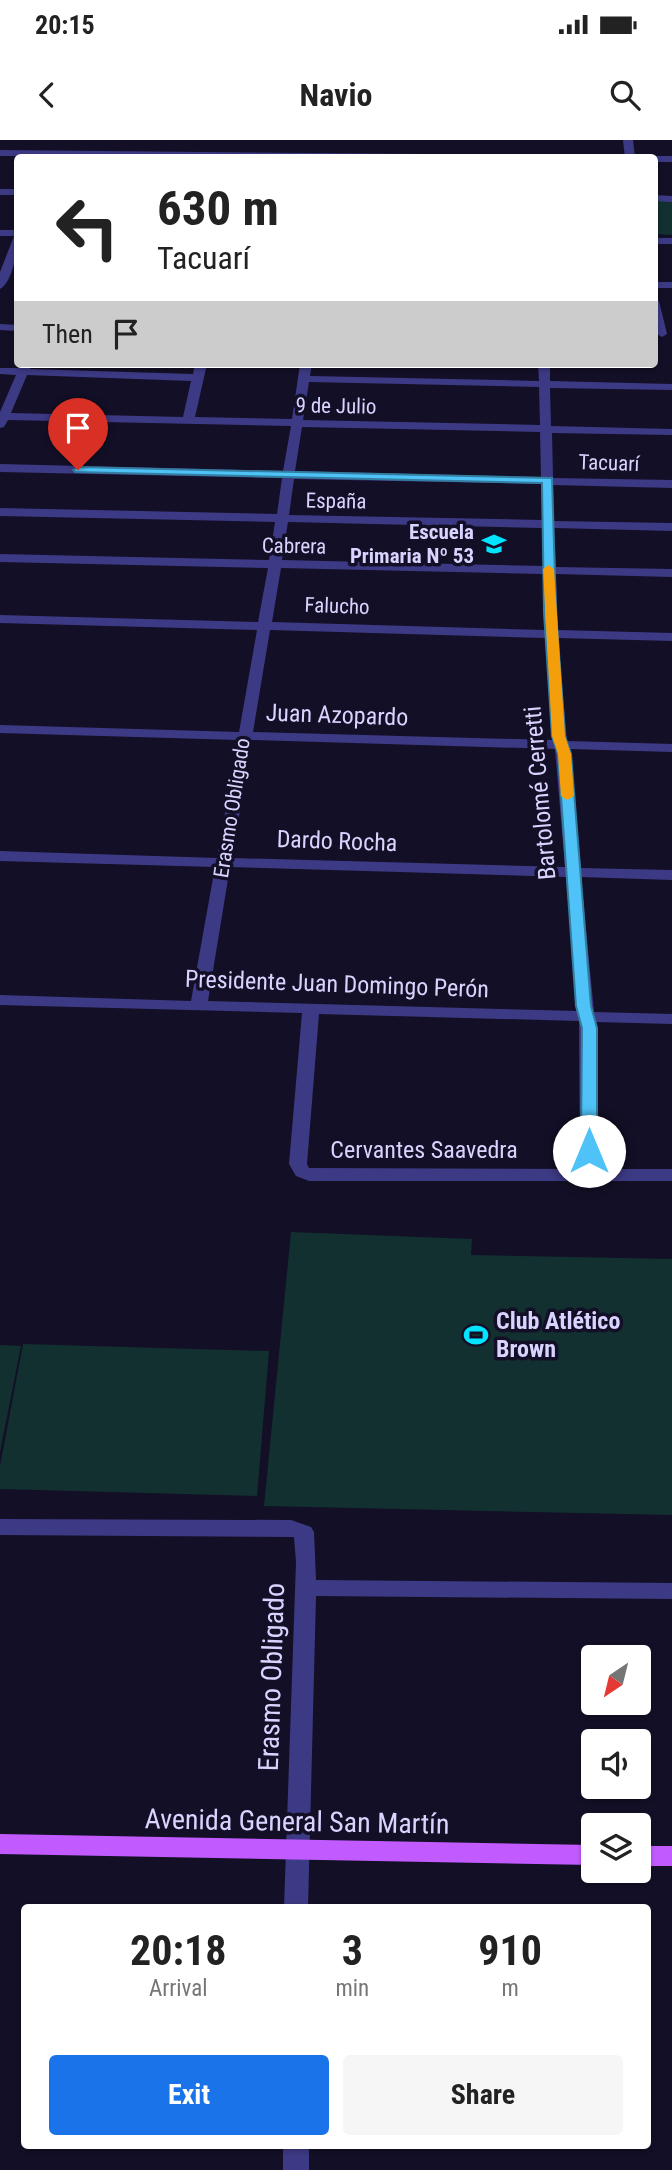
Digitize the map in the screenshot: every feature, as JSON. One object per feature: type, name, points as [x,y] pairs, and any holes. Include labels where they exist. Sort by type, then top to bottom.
[{"type":"main road","name":"Avenida General San Martín","points":[[0,1844],[581,1855]]},
{"type":"main road","points":[[651,1856],[672,1856]]},
{"type":"street","points":[[0,153],[22,154]]},
{"type":"street","points":[[1,281],[14,246]]},
{"type":"street","points":[[658,316],[663,334]]},
{"type":"street","points":[[0,371],[24,368],[198,378]]},
{"type":"street","points":[[2,420],[24,368]]},
{"type":"street","points":[[188,421],[200,368]]},
{"type":"street","name":"Erasmo Obligado","points":[[199,1004],[275,565],[305,368]]},
{"type":"street","name":"Bartolomé Cerretti","points":[[544,368],[551,634],[561,745],[565,754],[572,872],[589,1028],[589,1175]]},
{"type":"street","points":[[304,379],[672,387]]},
{"type":"street","name":"9 de Julio","points":[[2,420],[188,421],[672,432]]},
{"type":"street","name":"Tacuarí","points":[[0,468],[672,484]]},
{"type":"street","name":"España","points":[[0,512],[672,527]]},
{"type":"street","name":"Cabrera","points":[[0,558],[672,573]]},
{"type":"street","name":"Falucho","points":[[0,619],[672,637]]},
{"type":"street","name":"Juan Azopardo","points":[[0,729],[672,748]]},
{"type":"street","name":"Dardo Rocha","points":[[0,856],[672,874]]},
{"type":"street","name":"Presidente Juan Domingo Perón","points":[[0,1000],[672,1019]]},
{"type":"street","name":"Cervantes Saavedra","points":[[311,1007],[298,1164],[302,1172],[322,1175],[672,1174]]},
{"type":"street","name":"Erasmo Obligado","points":[[0,1527],[291,1528],[304,1532],[306,1588],[296,1904]]},
{"type":"street","points":[[306,1588],[672,1591]]},
{"type":"street","points":[[296,2149],[296,2170]]},
{"type":"green space","points":[[658,201],[672,201],[672,235],[658,234]]},
{"type":"green space","name":"Club Atlético Brown","points":[[291,1232],[472,1239],[471,1255],[672,1259],[672,1515],[264,1506]]},
{"type":"green space","points":[[23,1344],[269,1351],[257,1496],[0,1489],[0,1466]]},
{"type":"green space","points":[[0,1345],[21,1346],[0,1452]]},
{"type":"slow traffic","points":[[548,569],[558,736],[565,754],[567,796]]},
{"type":"place","name":"Escuela Primaria Nº 53","points":[[494,544]]},
{"type":"place","name":"Club Atlético Brown","points":[[476,1335]]},
{"type":"route","points":[[78,470],[548,480],[548,570],[558,736],[565,754],[572,872],[584,1006],[589,1028],[589,1151]]}]
